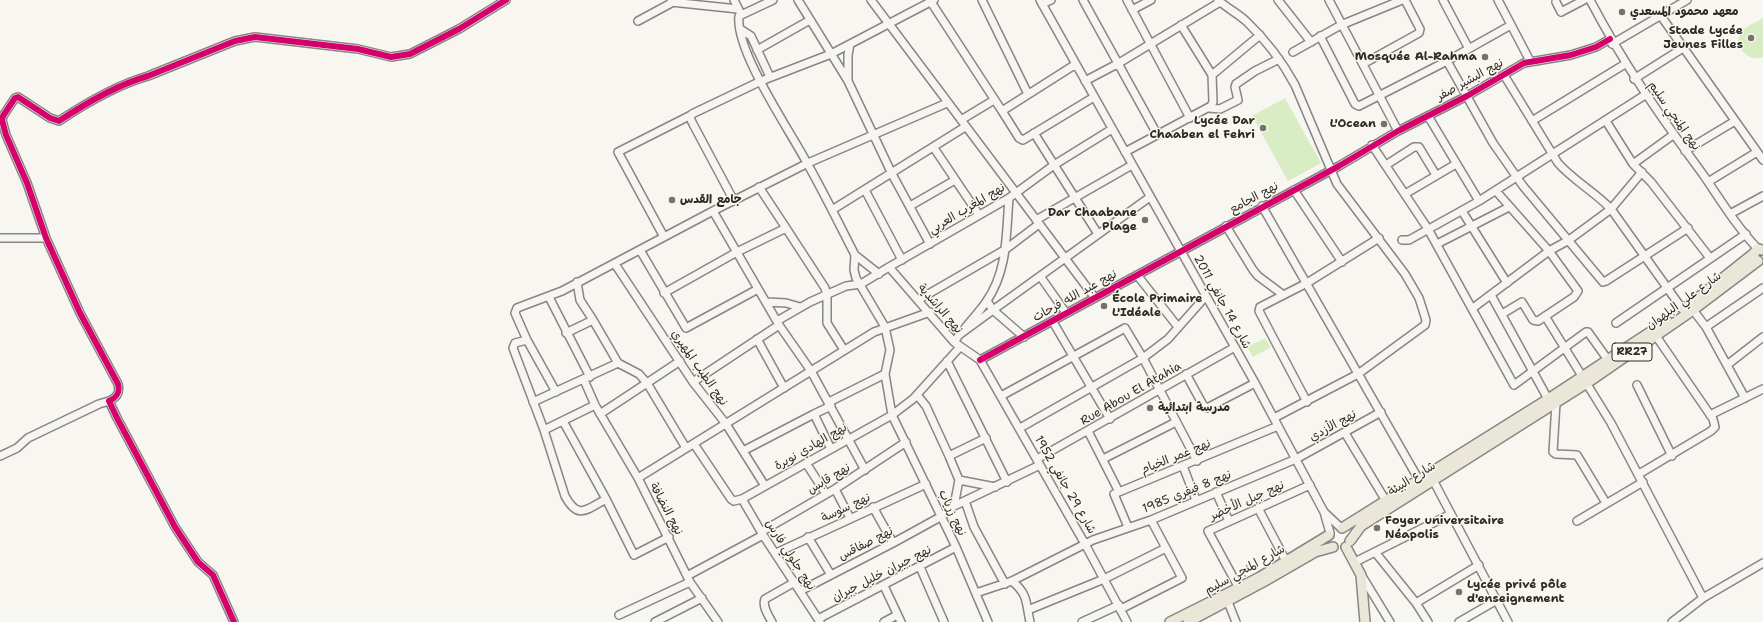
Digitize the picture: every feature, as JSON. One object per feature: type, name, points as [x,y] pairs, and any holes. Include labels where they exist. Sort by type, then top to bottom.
[{"type":"main road","name":"شارع علي البلهوان","points":[[1491,439],[1656,336],[1693,310],[1760,254]]},
{"type":"main road","name":"شارع علي البلهوان","points":[[1585,380],[1608,360],[1683,310],[1760,254]]},
{"type":"main road","name":"شارع البيئة","points":[[1329,534],[1334,529],[1341,528],[1419,480],[1491,439]]},
{"type":"main road","name":"شارع البيئة","points":[[1342,546],[1361,526],[1433,480],[1491,439]]},
{"type":"main road","points":[[1341,528],[1348,531],[1342,546],[1357,578],[1360,622]]},
{"type":"main road","points":[[1329,534],[1329,539],[1342,546],[1356,562],[1361,575],[1365,622]]},
{"type":"main road","name":"شارع المنجي سليم","points":[[1170,622],[1239,588],[1286,562],[1329,534]]},
{"type":"main road","name":"شارع المنجي سليم","points":[[1188,622],[1228,602],[1315,552],[1342,546]]},
{"type":"street","points":[[0,456],[17,448],[28,438],[99,404],[109,401],[117,396],[119,392],[118,384],[80,313],[46,238],[27,183],[3,127],[3,116],[15,98],[20,98],[50,118],[59,121],[98,98],[136,79],[235,41],[255,37],[284,39],[358,49],[391,57],[410,54],[459,29],[506,0]]},
{"type":"street","points":[[734,0],[740,11],[738,20],[744,48],[761,81],[808,163],[855,255],[880,274]]},
{"type":"street","points":[[638,20],[672,1],[740,11],[773,0]]},
{"type":"street","points":[[798,0],[848,81],[892,174],[930,244]]},
{"type":"street","points":[[871,0],[1095,298]]},
{"type":"street","points":[[982,0],[1028,94]]},
{"type":"street","points":[[1041,2],[1051,0]]},
{"type":"street","points":[[1083,0],[1157,134]]},
{"type":"street","points":[[1127,0],[1190,118]]},
{"type":"street","points":[[1132,10],[1151,0]]},
{"type":"street","points":[[1329,0],[1398,131]]},
{"type":"street","points":[[1293,52],[1341,25],[1402,0]]},
{"type":"street","points":[[1363,64],[1419,33],[1420,29],[1405,0]]},
{"type":"street","points":[[1443,0],[1469,49]]},
{"type":"street","points":[[1498,0],[1530,61]]},
{"type":"street","points":[[1556,2],[1561,12],[1584,0]]},
{"type":"street","name":"نهج المنجي سليم","points":[[1590,0],[1611,41],[1634,79],[1760,254]]},
{"type":"street","name":"نهج البشير صفر","points":[[1339,166],[1398,131],[1530,61],[1579,53],[1596,48],[1661,16],[1687,0]]},
{"type":"street","points":[[664,237],[618,152],[691,115],[709,104],[770,77],[831,54],[890,25],[932,1],[1021,140],[1094,97]]},
{"type":"street","points":[[1086,81],[1119,63],[1219,1],[1236,13],[1260,35],[1279,59],[1295,85],[1341,191],[1379,238],[1405,274],[1419,298],[1426,323],[1358,374],[1274,418]]},
{"type":"street","points":[[1282,1],[1311,42]]},
{"type":"street","name":"شارع 14 جانفي 2011","points":[[1041,2],[1255,383],[1324,512]]},
{"type":"street","points":[[1661,16],[1763,160]]},
{"type":"street","points":[[756,50],[810,20]]},
{"type":"street","points":[[1181,25],[1212,75],[1213,102],[1209,108]]},
{"type":"street","points":[[1320,36],[1355,104],[1359,106],[1511,26]]},
{"type":"street","points":[[740,29],[751,36],[756,50],[770,77]]},
{"type":"street","points":[[1212,75],[1260,35]]},
{"type":"street","points":[[848,81],[847,60],[850,44]]},
{"type":"street","points":[[1634,79],[1683,48]]},
{"type":"street","points":[[1125,152],[1209,108],[1220,108],[1238,100],[1235,87],[1236,84],[1279,59]]},
{"type":"street","points":[[1447,61],[1493,143],[1517,177],[1603,282],[1688,228]]},
{"type":"street","points":[[1002,111],[1076,64]]},
{"type":"street","points":[[1532,121],[1625,64]]},
{"type":"street","points":[[1504,75],[1553,155],[1570,175],[1599,196],[1611,209],[1683,310]]},
{"type":"street","points":[[1402,240],[1409,240],[1496,191],[1645,95]]},
{"type":"street","points":[[961,120],[994,100]]},
{"type":"street","points":[[556,392],[516,318],[515,310],[549,296],[615,264],[713,211],[808,163],[947,103]]},
{"type":"street","points":[[691,115],[693,124],[734,201]]},
{"type":"street","points":[[1428,116],[1479,201]]},
{"type":"street","points":[[1606,121],[1633,164],[1642,172],[1688,228],[1710,258]]},
{"type":"street","points":[[1685,151],[1735,121]]},
{"type":"street","points":[[832,210],[966,127]]},
{"type":"street","name":"نهج المغرب العربي","points":[[694,382],[800,308],[846,286],[861,284],[880,274],[889,267],[1009,198],[1015,192],[1054,165],[1112,129]]},
{"type":"street","points":[[1034,133],[1076,197],[1098,234]]},
{"type":"street","points":[[1633,164],[1673,135]]},
{"type":"street","points":[[1372,146],[1437,244],[1514,385],[1563,347],[1588,332],[1608,360]]},
{"type":"street","points":[[1386,165],[1414,147],[1419,147],[1436,175]]},
{"type":"street","points":[[934,148],[979,215]]},
{"type":"street","points":[[1708,182],[1757,152]]},
{"type":"street","points":[[1405,194],[1456,164]]},
{"type":"street","points":[[918,300],[1006,249],[1038,222],[1076,197],[1132,165]]},
{"type":"street","name":"نهج الجامع","points":[[1181,251],[1262,206],[1339,166]]},
{"type":"street","points":[[1473,308],[1549,251],[1569,240],[1611,209],[1642,172]]},
{"type":"street","points":[[910,206],[955,180]]},
{"type":"street","points":[[760,187],[825,288],[827,296],[827,323],[844,350]]},
{"type":"street","points":[[865,190],[902,260]]},
{"type":"street","points":[[1294,190],[1342,262]]},
{"type":"street","points":[[1496,191],[1549,251],[1578,291],[1574,297],[1535,321],[1524,303],[1521,302],[1502,314]]},
{"type":"street","points":[[1730,214],[1763,196]]},
{"type":"street","points":[[959,335],[1150,197]]},
{"type":"street","points":[[954,342],[987,301],[999,277],[1006,249],[1009,198]]},
{"type":"street","points":[[1262,206],[1419,480]]},
{"type":"street","points":[[1437,244],[1509,207]]},
{"type":"street","points":[[1462,210],[1507,283]]},
{"type":"street","points":[[713,211],[778,323],[811,371],[849,438],[865,470]]},
{"type":"street","points":[[1226,226],[1253,270],[1258,276],[1282,294]]},
{"type":"street","points":[[664,293],[737,252],[786,228]]},
{"type":"street","points":[[1616,323],[1710,258],[1747,237]]},
{"type":"street","points":[[0,238],[46,238]]},
{"type":"street","points":[[1307,402],[1259,311],[1260,307],[1282,294],[1307,283],[1379,238]]},
{"type":"street","points":[[640,250],[664,293],[684,326],[687,328],[758,289]]},
{"type":"street","name":"نهج عبد الله فرحات","points":[[980,360],[1053,322],[1066,313],[1181,251]]},
{"type":"street","points":[[743,451],[814,414],[885,374],[890,350],[885,327],[861,284],[856,278],[854,270],[855,255]]},
{"type":"street","name":"نهج الطيب المهيري","points":[[615,264],[694,382],[726,424],[765,486]]},
{"type":"street","name":"نهج الراشدية","points":[[889,267],[930,312],[954,342],[980,360]]},
{"type":"street","points":[[1136,275],[1178,328]]},
{"type":"street","points":[[1040,276],[1066,313]]},
{"type":"street","points":[[577,282],[580,300],[618,363],[639,374],[647,383],[686,448]]},
{"type":"street","points":[[1706,328],[1763,288]]},
{"type":"street","points":[[1491,295],[1532,372],[1552,401],[1553,452],[1556,454],[1577,455],[1606,504]]},
{"type":"street","name":"نهج النضافة","points":[[549,296],[587,378],[595,405],[638,478],[669,537],[688,579],[718,622]]},
{"type":"street","points":[[1020,428],[1143,358],[1168,339],[1206,296]]},
{"type":"street","points":[[987,301],[993,310],[1024,337]]},
{"type":"street","points":[[766,302],[786,303],[800,308]]},
{"type":"street","points":[[1693,310],[1706,328],[1745,398]]},
{"type":"street","points":[[638,478],[844,350],[885,327],[930,312]]},
{"type":"street","points":[[1545,316],[1611,422],[1703,598]]},
{"type":"street","points":[[566,333],[593,320]]},
{"type":"street","points":[[1053,322],[1110,419]]},
{"type":"street","points":[[1001,396],[1124,328],[1143,358],[1197,461]]},
{"type":"street","points":[[1639,474],[1672,456],[1711,431],[1714,427],[1714,423],[1710,415],[1656,336]]},
{"type":"street","points":[[1727,365],[1763,337]]},
{"type":"street","points":[[757,339],[784,388]]},
{"type":"street","points":[[527,340],[518,341],[513,348],[571,506],[576,510],[583,512],[606,499]]},
{"type":"street","name":"نهج الهادي نويرة","points":[[742,499],[892,415],[917,395],[960,347]]},
{"type":"street","name":"Rue Abou El Atahia","points":[[995,487],[1007,482],[1088,431],[1159,389],[1235,347]]},
{"type":"street","points":[[600,414],[680,360]]},
{"type":"street","name":"شارع 29 جانفي 1952","points":[[980,360],[1020,428],[1127,622]]},
{"type":"street","points":[[946,361],[1007,482]]},
{"type":"street","points":[[533,402],[618,363]]},
{"type":"street","name":"نهج زرياب","points":[[885,374],[892,415],[942,516],[988,622]]},
{"type":"street","points":[[1186,374],[1203,405],[1207,408],[1255,383]]},
{"type":"street","points":[[1637,385],[1672,456]]},
{"type":"street","points":[[1710,415],[1763,389]]},
{"type":"street","points":[[917,395],[926,406],[959,480],[954,506]]},
{"type":"street","points":[[109,401],[175,527],[198,562],[213,575],[234,622]]},
{"type":"street","points":[[544,430],[595,405]]},
{"type":"street","name":"نهج الأزدي","points":[[1296,459],[1381,412]]},
{"type":"street","points":[[814,414],[831,449]]},
{"type":"street","points":[[563,421],[606,499],[634,555],[669,537]]},
{"type":"street","points":[[1103,459],[1176,422]]},
{"type":"street","name":"نهج عمر الخيام","points":[[1119,492],[1197,461],[1278,426]]},
{"type":"street","points":[[1088,431],[1119,492],[1114,494],[1128,527]]},
{"type":"street","points":[[1345,433],[1386,501]]},
{"type":"street","points":[[949,456],[986,438]]},
{"type":"street","name":"نهج قابس","points":[[619,615],[688,579],[835,489],[906,442]]},
{"type":"street","points":[[694,444],[731,499],[734,501],[742,499]]},
{"type":"street","name":"نهج 8 فيفري 1985","points":[[976,593],[1008,582],[1085,544],[1128,527],[1151,520],[1296,459]]},
{"type":"street","points":[[806,463],[826,494]]},
{"type":"street","points":[[1183,466],[1196,500]]},
{"type":"street","points":[[959,480],[995,487]]},
{"type":"street","points":[[1433,480],[1508,622]]},
{"type":"street","points":[[1577,521],[1643,482]]},
{"type":"street","name":"نهج سوسة","points":[[776,553],[873,507],[926,484]]},
{"type":"street","name":"نهج جبل الأخضر","points":[[1239,588],[1208,531],[1310,485]]},
{"type":"street","name":"نهج صفاقس","points":[[800,590],[893,543],[942,516],[954,506],[995,487]]},
{"type":"street","points":[[835,489],[850,518]]},
{"type":"street","points":[[1216,492],[1229,521]]},
{"type":"street","name":"نهج جلولي فارس","points":[[742,499],[762,533],[819,620]]},
{"type":"street","points":[[965,501],[974,527],[1008,582],[1023,591],[1030,622]]},
{"type":"street","points":[[873,507],[893,543]]},
{"type":"street","points":[[1258,508],[1286,562]]},
{"type":"street","points":[[1324,512],[1341,528]]},
{"type":"street","points":[[1324,512],[1329,534]]},
{"type":"street","points":[[1356,562],[1451,514]]},
{"type":"street","points":[[1082,622],[1120,607],[1182,576],[1151,520]]},
{"type":"street","name":"نهج جلولي فارس","points":[[808,537],[831,575]]},
{"type":"street","name":"نهج جبران خليل جبران","points":[[819,620],[956,547]]},
{"type":"street","points":[[1028,610],[1104,579],[1166,548]]},
{"type":"street","points":[[1375,552],[1416,603],[1428,622]]},
{"type":"street","points":[[1672,622],[1683,619],[1703,598],[1763,563]]},
{"type":"street","points":[[1416,603],[1479,565]]},
{"type":"street","points":[[920,567],[944,622]]},
{"type":"street","points":[[1361,575],[1390,622]]},
{"type":"street","points":[[772,622],[765,608],[765,599],[795,582]]},
{"type":"street","points":[[884,586],[899,619],[884,622]]},
{"type":"street","points":[[655,622],[702,598]]},
{"type":"street","points":[[1459,622],[1497,600]]},
{"type":"street","points":[[1228,602],[1236,622]]},
{"type":"green space","name":"Stade Lycée Jeunes Filles","points":[[1763,18],[1763,57],[1751,57],[1746,55],[1742,50],[1738,40],[1744,29]]},
{"type":"green space","points":[[1285,98],[1321,163],[1288,181],[1252,116]]},
{"type":"green space","points":[[1265,338],[1271,347],[1253,357],[1247,347]]},
{"type":"cycle path","points":[[234,622],[213,575],[198,562],[175,527],[109,401],[118,394],[118,384],[80,313],[46,238],[27,183],[6,135],[2,120],[3,116],[15,98],[18,97],[50,118],[59,121],[113,89],[235,41],[255,37],[358,49],[391,57],[410,54],[459,29],[506,0]]},
{"type":"cycle path","points":[[980,360],[1339,166],[1398,131],[1467,96],[1524,63],[1571,55],[1596,47],[1610,39]]},
{"type":"place","name":"معهد محمود المسعدي","points":[[1622,12]]},
{"type":"place","name":"Stade Lycée Jeunes Filles","points":[[1751,38]]},
{"type":"place","name":"Mosquée Al-Rahma","points":[[1485,57]]},
{"type":"place","name":"L'Ocean","points":[[1384,124]]},
{"type":"place","name":"Lycée Dar Chaaben el Fehri","points":[[1263,128]]},
{"type":"place","name":"جامع القدس","points":[[672,200]]},
{"type":"place","name":"Dar Chaabane Plage","points":[[1145,220]]},
{"type":"place","name":"École Primaire L'Idéale","points":[[1104,306]]},
{"type":"place","name":"مدرسة ابتدائية","points":[[1150,408]]},
{"type":"place","name":"Foyer universitaire Néapolis","points":[[1377,528]]},
{"type":"place","name":"Lycée privé pôle d'enseignement","points":[[1459,592]]}]
